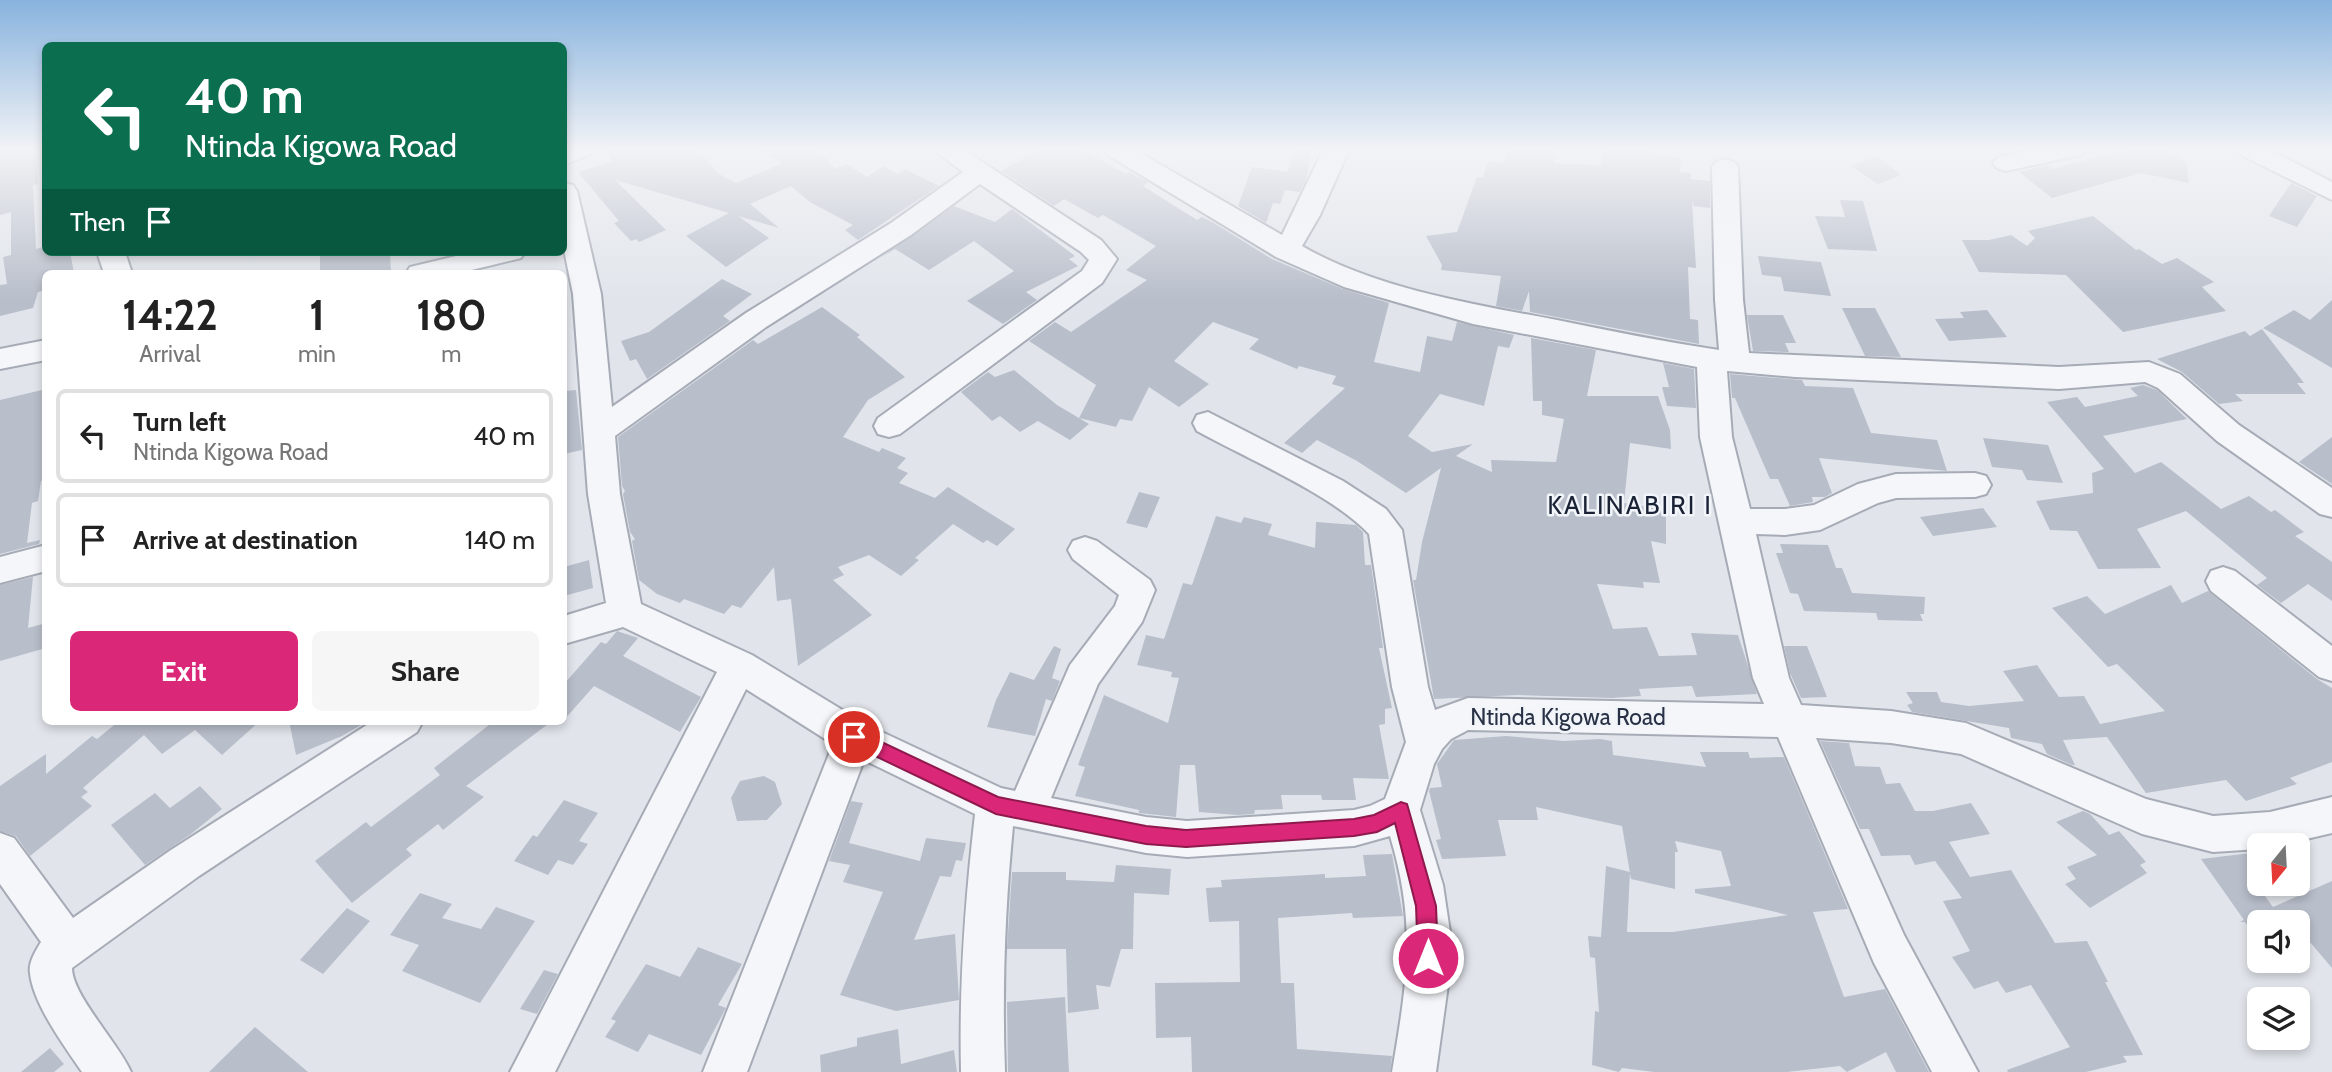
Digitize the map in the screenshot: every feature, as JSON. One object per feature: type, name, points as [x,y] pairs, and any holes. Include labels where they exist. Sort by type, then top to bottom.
[{"type":"street","points":[[598,432],[757,320],[911,223],[942,200]]},
{"type":"street","points":[[889,426],[1092,277],[1103,259],[1091,246],[1022,200]]},
{"type":"street","points":[[1201,200],[1286,251],[1354,281],[1408,298],[1473,314],[1723,360],[1795,367],[2059,378],[2132,371],[2149,372],[2169,382],[2228,433],[2332,505]]},
{"type":"street","points":[[1286,251],[1314,200]]},
{"type":"street","points":[[1726,200],[1729,300],[1716,437],[1737,521],[1763,650],[1771,678],[1884,938],[1956,1072]]},
{"type":"street","points":[[567,219],[569,238],[587,294],[604,494],[625,612]]},
{"type":"street","points":[[431,270],[492,256]]},
{"type":"street","points":[[0,359],[42,351]]},
{"type":"street","points":[[1208,423],[1354,503],[1381,522],[1385,530],[1410,687],[1425,742]]},
{"type":"street","points":[[1737,521],[1785,522],[1820,517],[1869,493],[1896,486],[1976,485]]},
{"type":"street","points":[[983,1072],[981,993],[984,926],[1011,808],[1083,676],[1130,612],[1138,590],[1085,550]]},
{"type":"street","points":[[0,570],[42,559]]},
{"type":"street","points":[[2223,581],[2332,666]]},
{"type":"street","points":[[567,629],[625,612],[739,666],[854,737],[1011,808],[1146,835],[1186,839],[1354,828],[1377,823],[1401,810],[1421,884],[1429,931],[1414,1072]]},
{"type":"street","points":[[532,1072],[739,666]]},
{"type":"street","name":"Ntinda Kigowa Road","points":[[1401,810],[1425,742],[1434,729],[1449,718],[1468,714],[1646,716],[1873,724],[1936,732],[1966,739],[2142,817],[2213,834],[2270,830],[2332,815]]},
{"type":"street","points":[[109,1072],[75,1021],[51,974],[51,964],[57,954],[185,863],[398,725]]},
{"type":"street","points":[[725,1072],[854,737]]},
{"type":"street","points":[[0,851],[68,944]]},
{"type":"building","points":[[0,200],[34,200],[36,249],[42,247],[42,256],[71,256],[73,270],[42,270],[42,291],[38,292],[33,308],[0,316],[0,285],[7,284],[3,257],[11,255],[11,212],[0,215]]},
{"type":"building","points":[[601,200],[635,200],[666,230],[639,242],[636,239],[631,241],[614,223],[619,221]]},
{"type":"building","points":[[684,200],[759,200],[750,204],[779,228],[738,216],[769,238],[726,267],[686,236],[729,213]]},
{"type":"building","points":[[808,200],[918,200],[858,240],[845,230],[853,225]]},
{"type":"building","points":[[1045,200],[1063,200],[1054,206]]},
{"type":"building","points":[[1066,200],[1165,200],[1197,220],[1202,217],[1214,223],[1272,259],[1343,289],[1389,303],[1374,362],[1420,372],[1427,336],[1452,341],[1457,322],[1514,335],[1509,348],[1498,346],[1484,406],[1440,394],[1408,436],[1432,452],[1473,444],[1456,456],[1492,472],[1491,460],[1556,462],[1564,419],[1542,415],[1542,401],[1533,401],[1531,338],[1596,350],[1587,396],[1658,396],[1670,430],[1671,449],[1630,443],[1624,503],[1666,510],[1666,544],[1651,541],[1660,583],[1643,582],[1644,588],[1597,584],[1613,629],[1647,627],[1659,656],[1697,655],[1691,633],[1738,635],[1757,694],[1696,697],[1692,686],[1639,689],[1641,696],[1612,698],[1517,695],[1434,699],[1413,580],[1416,580],[1422,542],[1441,468],[1406,493],[1357,461],[1317,440],[1302,453],[1284,443],[1345,388],[1332,384],[1336,376],[1299,366],[1297,369],[1249,349],[1259,339],[1213,322],[1174,361],[1209,384],[1179,407],[1149,387],[1132,421],[1120,419],[1116,427],[1079,418],[1096,385],[1029,341],[1055,322],[1071,332],[1147,280],[1126,270],[1156,246],[1103,215],[1098,218]]},
{"type":"building","points":[[1240,200],[1281,200],[1280,204],[1273,203],[1266,223],[1238,206]]},
{"type":"building","points":[[1469,200],[1710,200],[1710,208],[1694,206],[1692,201],[1696,268],[1688,267],[1690,319],[1698,320],[1699,344],[1530,312],[1529,291],[1522,311],[1496,306],[1501,276],[1441,270],[1442,265],[1426,236],[1457,232]]},
{"type":"building","points":[[1840,200],[1863,201],[1877,251],[1828,249],[1815,216],[1845,217]]},
{"type":"building","points":[[2280,200],[2314,200],[2297,227],[2269,216]]},
{"type":"building","points":[[954,206],[995,222],[1012,209],[1075,256],[1069,259],[1078,266],[1026,292],[1037,300],[1003,324],[967,301],[1014,271],[974,241],[929,270],[895,249],[880,258]]},
{"type":"building","points":[[2093,216],[2136,250],[2139,249],[2162,264],[2177,258],[2214,282],[2202,287],[2226,311],[2123,332],[2066,275],[1979,272],[1962,240],[1989,240],[2011,235],[2027,246],[2035,238],[2028,231]]},
{"type":"building","points":[[320,256],[390,256],[391,270],[320,270]]},
{"type":"building","points":[[1758,256],[1821,262],[1831,296],[1784,291],[1781,277],[1762,275]]},
{"type":"building","points":[[722,279],[752,294],[723,316],[730,321],[647,379],[636,359],[630,361],[621,341],[649,332]]},
{"type":"building","points":[[2332,300],[2332,368],[2263,328],[2294,310],[2310,320]]},
{"type":"building","points":[[822,307],[860,335],[857,337],[905,377],[868,400],[843,437],[879,452],[882,448],[906,458],[897,468],[908,473],[899,483],[935,498],[948,487],[1015,529],[997,546],[987,540],[983,543],[953,524],[915,558],[919,560],[901,576],[869,555],[838,567],[844,575],[833,580],[872,615],[798,666],[791,599],[777,601],[774,567],[741,608],[732,605],[724,614],[684,599],[680,603],[657,594],[639,580],[632,541],[635,539],[630,532],[623,494],[625,491],[622,486],[618,437],[753,340],[758,344]]},
{"type":"building","points":[[1842,308],[1875,308],[1901,357],[1865,356]]},
{"type":"building","points":[[1987,310],[2007,337],[1949,341],[1935,319],[1964,318],[1960,312]]},
{"type":"building","points":[[1747,315],[1783,315],[1796,343],[1785,343],[1789,352],[1753,351]]},
{"type":"building","points":[[2262,329],[2304,383],[2297,383],[2306,394],[2235,394],[2243,401],[2219,404],[2182,372],[2157,359],[2245,331],[2250,336]]},
{"type":"building","points":[[1663,363],[1694,369],[1696,408],[1667,406],[1662,387],[1669,387]]},
{"type":"building","points":[[1014,370],[1057,405],[1089,424],[1070,440],[1038,421],[1020,432],[1000,416],[992,421],[961,392],[988,372],[995,377]]},
{"type":"building","points":[[1730,374],[1802,380],[1805,386],[1853,388],[1871,433],[1937,440],[1947,471],[1819,458],[1832,493],[1825,497],[1812,497],[1813,502],[1790,506],[1778,479],[1770,479],[1735,398],[1732,398]]},
{"type":"building","points":[[2143,385],[2157,390],[2187,419],[2103,436],[2135,473],[2161,462],[2221,509],[2249,496],[2271,512],[2275,510],[2304,532],[2295,536],[2332,562],[2332,601],[2308,584],[2281,603],[2257,585],[2267,578],[2186,511],[2137,529],[2161,568],[2098,569],[2077,531],[2050,530],[2036,501],[2093,493],[2092,473],[2104,469],[2047,402],[2077,397],[2085,407],[2138,396],[2130,388]]},
{"type":"building","points":[[42,390],[42,481],[38,501],[32,503],[27,543],[40,540],[39,544],[0,554],[0,400]]},
{"type":"building","points":[[576,390],[582,450],[567,453],[567,391]]},
{"type":"building","points":[[2332,437],[2332,484],[2299,462]]},
{"type":"building","points":[[1983,438],[2048,445],[2063,483],[2027,480],[2022,470],[1992,467]]},
{"type":"building","points":[[1139,492],[1160,497],[1147,528],[1126,523]]},
{"type":"building","points":[[1983,508],[1997,527],[1933,536],[1920,517]]},
{"type":"building","points":[[1216,516],[1241,523],[1244,517],[1272,524],[1268,535],[1315,548],[1316,522],[1356,525],[1363,532],[1365,565],[1371,565],[1383,648],[1379,648],[1392,708],[1385,709],[1385,724],[1379,725],[1389,779],[1353,778],[1356,800],[1322,800],[1321,795],[1281,795],[1283,809],[1255,810],[1254,814],[1237,815],[1199,812],[1195,765],[1180,765],[1176,817],[1139,813],[1139,810],[1075,796],[1085,767],[1078,765],[1104,695],[1168,723],[1179,678],[1171,677],[1172,672],[1137,665],[1146,635],[1164,639],[1183,583],[1192,585]]},
{"type":"building","points":[[1780,544],[1828,545],[1836,568],[1842,568],[1852,593],[1925,597],[1924,614],[1920,614],[1923,621],[1878,620],[1876,613],[1804,611],[1798,594],[1790,593],[1776,553],[1783,553]]},
{"type":"building","points":[[589,560],[593,588],[567,595],[567,566]]},
{"type":"building","points":[[33,577],[28,628],[42,624],[42,649],[0,661],[0,585]]},
{"type":"building","points":[[2171,585],[2182,603],[2208,591],[2317,679],[2332,688],[2332,762],[2290,778],[2297,784],[2246,801],[2226,780],[2146,793],[2107,737],[2063,740],[2075,765],[2072,765],[2047,754],[2042,744],[2011,738],[2009,728],[1912,712],[1907,705],[1913,703],[1906,692],[1937,692],[1941,702],[1969,706],[2024,701],[2003,671],[2037,665],[2059,697],[2084,696],[2100,724],[2165,711],[2117,664],[2108,667],[2052,608],[2087,596],[2105,614]]},
{"type":"building","points":[[617,631],[638,638],[623,656],[701,697],[680,732],[594,686],[567,717],[567,681],[601,642],[606,644]]},
{"type":"building","points":[[1054,646],[1061,649],[1052,678],[1060,681],[1052,701],[1046,699],[1035,736],[987,727],[996,700],[1010,672],[1034,680]]},
{"type":"building","points":[[1784,646],[1807,646],[1827,697],[1801,698],[1790,673]]},
{"type":"building","points":[[114,725],[256,725],[222,755],[195,730],[162,754],[144,735],[83,788],[88,792],[81,797],[92,806],[30,856],[16,836],[0,831],[0,786],[46,754],[46,774],[92,736],[97,739]]},
{"type":"building","points":[[290,725],[361,725],[342,736],[296,755]]},
{"type":"building","points":[[489,725],[547,725],[466,786],[484,797],[443,830],[438,824],[406,849],[412,855],[352,903],[315,861],[366,822],[371,827],[440,775],[434,768]]},
{"type":"building","points":[[1506,736],[1564,741],[1600,739],[1612,741],[1613,755],[1706,767],[1700,752],[1748,752],[1750,758],[1784,757],[1848,909],[1813,912],[1844,997],[1885,989],[1929,1072],[1896,1072],[1886,1052],[1847,1072],[1840,1066],[1787,1072],[1654,1072],[1622,1068],[1619,1072],[1592,1065],[1595,1011],[1599,1012],[1595,958],[1590,957],[1588,936],[1601,937],[1606,866],[1630,872],[1622,826],[1536,807],[1538,820],[1498,820],[1506,856],[1442,859],[1436,840],[1441,839],[1429,791],[1430,788],[1442,787],[1437,764],[1454,740]],"holes":[[[1675,841],[1721,851],[1731,886],[1695,889],[1695,893],[1788,915],[1673,932],[1627,932],[1630,873],[1631,879],[1675,889],[1675,852],[1678,852]]]},
{"type":"building","points":[[1820,741],[1849,743],[1855,766],[1880,767],[1886,784],[1900,783],[1915,811],[1933,811],[1971,803],[1990,834],[1949,842],[1970,877],[2011,870],[2055,943],[2087,941],[2143,1055],[2123,1056],[2127,1062],[2086,1072],[2008,1072],[2007,1070],[2070,1047],[2031,985],[2006,993],[1998,981],[1974,989],[1952,957],[1970,951],[1943,901],[1962,898],[1935,861],[1915,865],[1910,855],[1881,856],[1869,829],[1860,829]]},
{"type":"building","points":[[764,776],[775,782],[782,804],[767,820],[737,821],[731,798],[740,781]]},
{"type":"building","points":[[200,786],[222,809],[145,865],[111,825],[155,793],[170,808]]},
{"type":"building","points":[[564,800],[598,813],[579,841],[588,844],[573,865],[558,860],[548,875],[514,861],[533,835],[537,837]]},
{"type":"building","points":[[851,801],[863,803],[849,843],[920,861],[926,838],[966,843],[962,861],[956,860],[951,877],[940,876],[914,940],[955,934],[959,1000],[896,1011],[840,995],[883,892],[843,882],[850,865],[829,861]]},
{"type":"building","points":[[2083,811],[2090,814],[2109,835],[2119,831],[2146,862],[2140,865],[2147,873],[2090,908],[2065,884],[2076,879],[2067,867],[2097,855],[2056,822]]},
{"type":"building","points":[[2247,853],[2247,896],[2265,896],[2273,907],[2298,896],[2310,896],[2310,891],[2332,881],[2332,968],[2310,942],[2310,910],[2247,910],[2247,925],[2240,922],[2244,920],[2201,859]]},
{"type":"building","points":[[1392,854],[1403,916],[1353,918],[1352,913],[1278,918],[1281,983],[1294,983],[1297,1049],[1392,1056],[1390,1072],[1192,1072],[1191,1037],[1156,1038],[1155,983],[1240,982],[1239,921],[1209,922],[1206,888],[1222,887],[1221,880],[1325,874],[1325,878],[1366,876],[1363,855]]},
{"type":"building","points":[[1116,865],[1171,869],[1169,895],[1134,893],[1133,949],[1121,949],[1110,987],[1096,985],[1099,1009],[1068,1013],[1066,949],[1007,949],[1012,872],[1066,872],[1066,880],[1114,882]]},
{"type":"building","points":[[420,893],[452,904],[442,918],[481,929],[496,907],[535,921],[480,1003],[402,971],[419,945],[390,935]]},
{"type":"building","points":[[347,908],[370,921],[323,974],[300,960]]},
{"type":"building","points":[[698,947],[742,964],[718,1005],[726,1008],[701,1055],[649,1034],[638,1052],[605,1037],[616,1021],[611,1019],[646,964],[680,977]]},
{"type":"building","points":[[544,970],[558,974],[537,1014],[520,1009]]},
{"type":"building","points":[[1065,997],[1069,1072],[1008,1072],[1007,1002]]},
{"type":"building","points":[[255,1027],[308,1072],[209,1072]]},
{"type":"building","points":[[898,1029],[901,1064],[954,1050],[957,1072],[821,1072],[820,1055],[857,1046],[857,1038]]},
{"type":"building","points":[[50,1048],[64,1064],[54,1072],[21,1072]]},
{"type":"district","name":"KALINABIRI I","points":[[1630,505]]},
{"type":"route","points":[[854,737],[996,805],[1146,835],[1186,839],[1354,828],[1377,823],[1401,810],[1426,906],[1428,958]]}]
